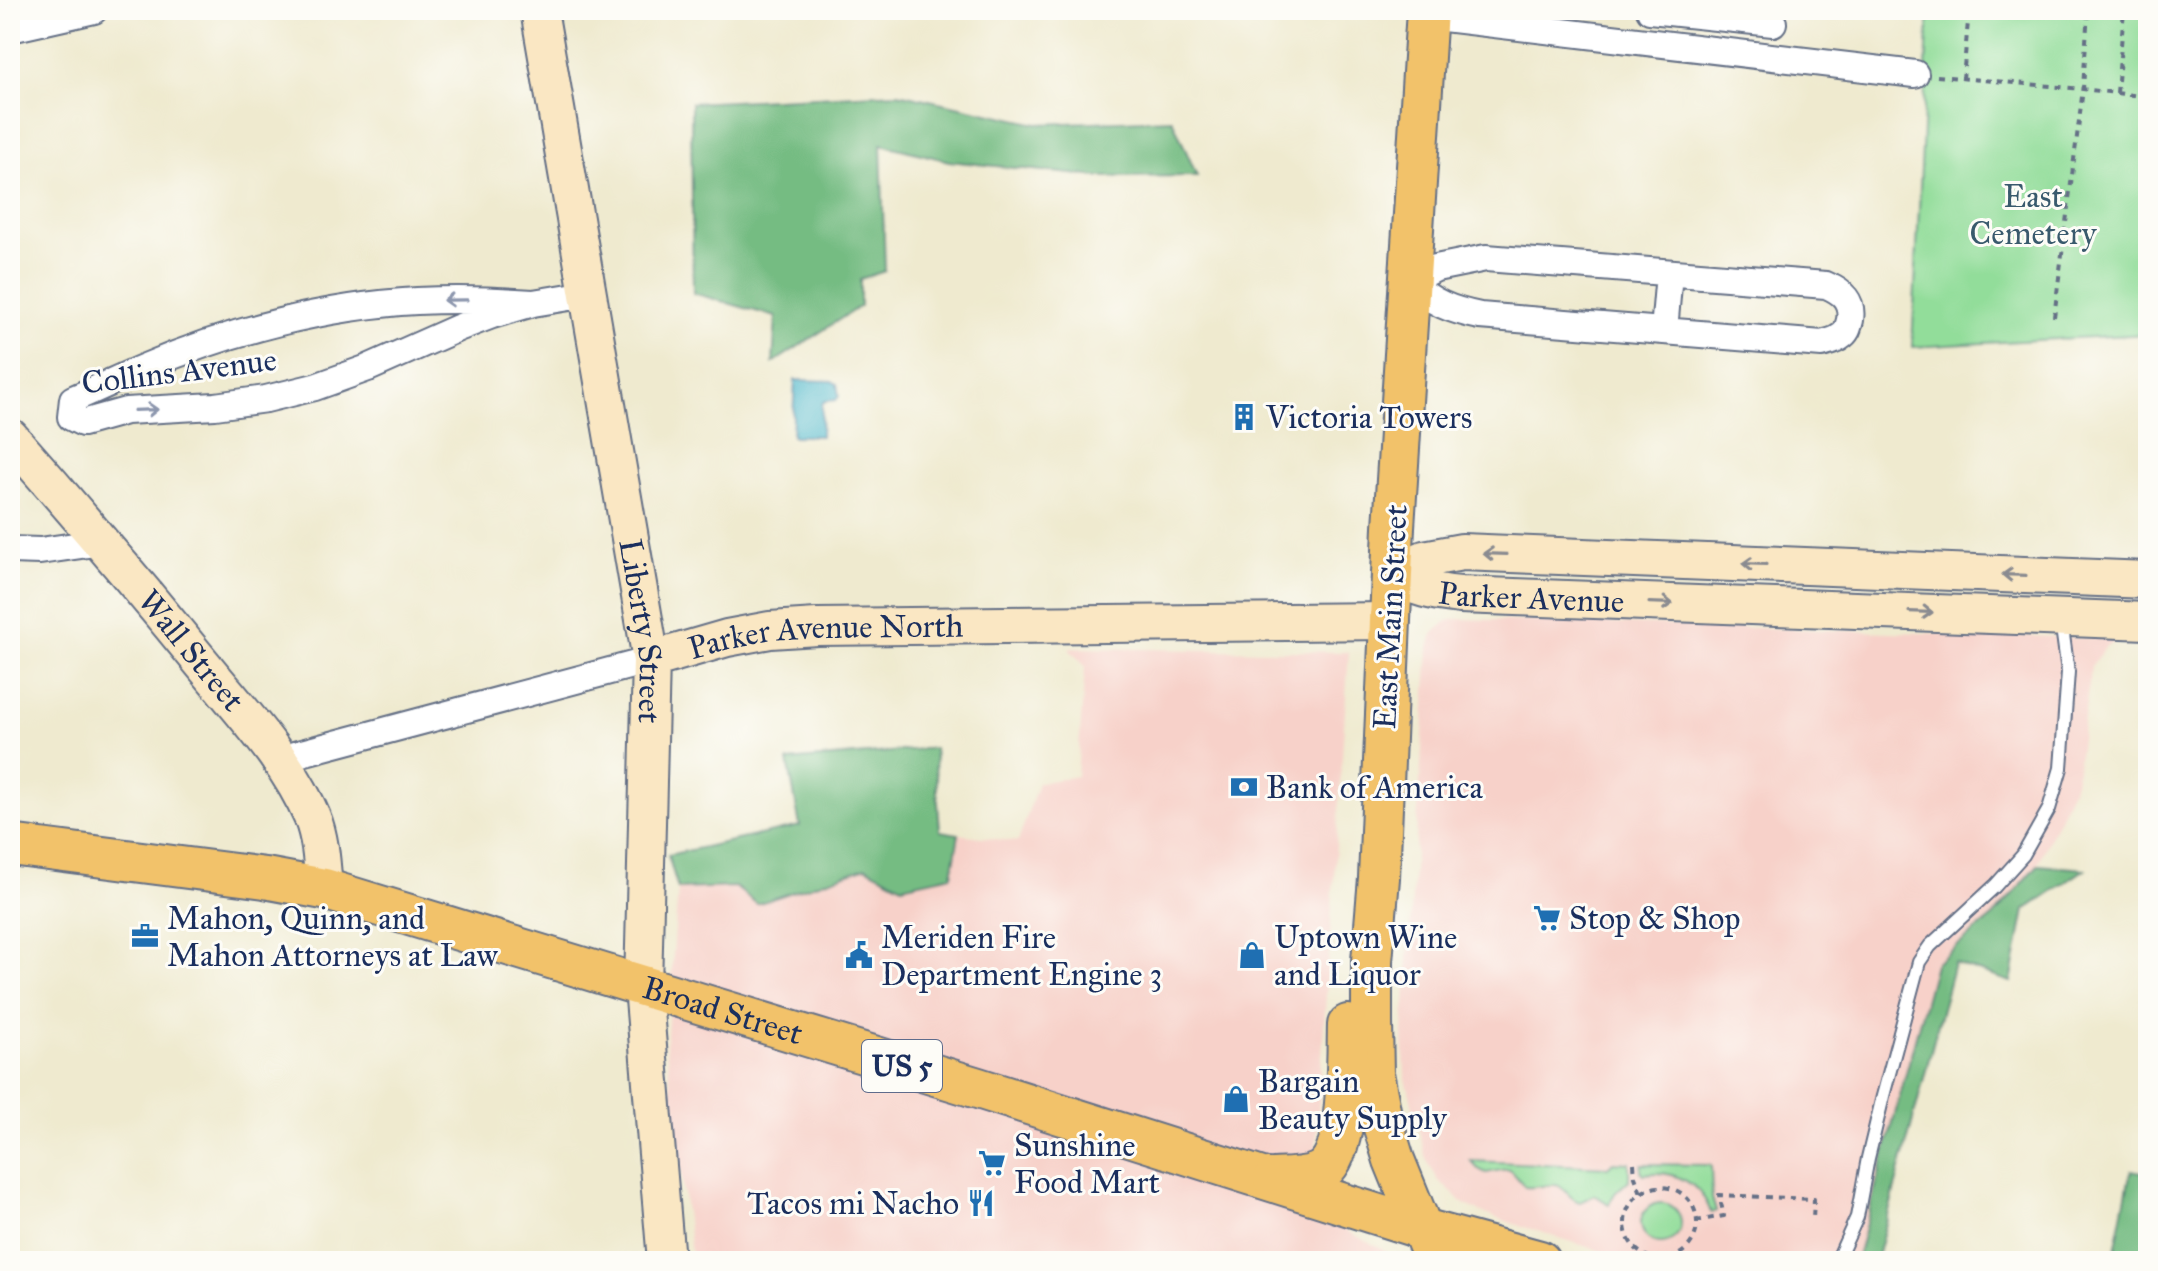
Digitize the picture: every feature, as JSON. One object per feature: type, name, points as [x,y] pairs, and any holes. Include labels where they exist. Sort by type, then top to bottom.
[{"type":"main road","name":"East Main Street","points":[[1427,13],[1392,574],[1379,878],[1372,961],[1376,1096],[1394,1160],[1429,1245]]},
{"type":"main road","name":"Broad Street","points":[[10,845],[265,878],[324,889],[978,1088],[1268,1180],[1429,1245],[1540,1261]]},
{"type":"main road","points":[[1268,1180],[1306,1176],[1323,1170],[1335,1153],[1344,1111],[1352,984],[1372,961]]},
{"type":"main road","points":[[1429,1245],[1450,1261]]},
{"type":"street","points":[[10,29],[94,10]]},
{"type":"street","name":"Liberty Street","points":[[539,10],[651,660],[643,987],[666,1261]]},
{"type":"street","points":[[1650,10],[1773,23]]},
{"type":"street","points":[[1427,13],[1915,74]]},
{"type":"street","points":[[1696,48],[1698,15]]},
{"type":"street","points":[[1486,258],[1669,273],[1826,285],[1841,291],[1849,302],[1851,315],[1848,330],[1838,340],[1822,344],[1480,316],[1440,305],[1409,282],[1436,268],[1486,258]]},
{"type":"street","points":[[1664,331],[1669,273]]},
{"type":"street","name":"Collins Avenue","points":[[533,303],[414,301],[355,308],[249,331],[146,366],[73,399],[71,417],[83,423],[126,411],[215,406],[278,396],[368,368],[458,328],[533,303],[588,294]]},
{"type":"street","name":"Wall Street","points":[[10,437],[175,629],[279,759],[313,819],[320,847],[324,889]]},
{"type":"street","points":[[10,550],[40,551],[102,542]]},
{"type":"street","name":"Parker Avenue","points":[[1392,574],[1424,559],[1462,552],[2148,580]]},
{"type":"street","name":"Parker Avenue","points":[[1392,574],[1424,590],[1460,595],[2148,621]]},
{"type":"street","points":[[2060,618],[2061,577]]},
{"type":"street","name":"Parker Avenue North","points":[[279,759],[727,638],[770,630],[1390,621]]},
{"type":"lane","points":[[1837,1261],[1857,1217],[1875,1127],[1919,962],[1930,946],[1995,886],[2023,855],[2049,809],[2061,768],[2068,672],[2060,618]]},
{"type":"path","points":[[1963,79],[1969,10]]},
{"type":"path","points":[[2054,317],[2083,89],[2088,10]]},
{"type":"path","points":[[2117,93],[2124,10]]},
{"type":"path","points":[[1915,74],[2148,97]]},
{"type":"path","points":[[1634,1163],[1641,1193]]},
{"type":"path","points":[[1653,1188],[1665,1188],[1687,1198],[1696,1221],[1695,1233],[1681,1253],[1671,1258],[1648,1259],[1631,1243],[1626,1233],[1627,1210],[1641,1193],[1653,1188]]},
{"type":"path","points":[[1696,1221],[1724,1216],[1719,1195],[1814,1199],[1813,1219]]},
{"type":"shaded area","points":[[1447,621],[2126,639],[2107,645],[2091,667],[2075,783],[2037,865],[1994,916],[1935,964],[1856,1261],[1632,1261],[1490,1216],[1464,1204],[1438,1180],[1426,1159],[1405,1075],[1403,1032],[1429,647],[1433,634]]},
{"type":"shaded area","points":[[1068,648],[1349,652],[1316,1145],[1347,1231],[1384,1250],[1393,1261],[692,1261],[666,1047],[678,889],[735,887],[757,904],[866,867],[902,886],[952,875],[959,834],[1018,842],[1038,783],[1077,776],[1085,666]]},
{"type":"green space","name":"East Cemetery","points":[[1929,10],[2148,10],[2148,334],[1912,347]]},
{"type":"green space","points":[[898,93],[1037,124],[1172,119],[1197,176],[1099,177],[949,161],[881,144],[885,271],[860,279],[860,306],[773,363],[776,317],[693,293],[691,103]]},
{"type":"green space","points":[[934,748],[940,831],[959,834],[952,875],[902,886],[866,867],[757,904],[735,887],[678,889],[668,855],[800,826],[788,761]]},
{"type":"green space","points":[[2038,865],[2085,869],[2025,910],[2011,982],[1954,963],[1876,1261],[1856,1261],[1935,964],[1994,916]]},
{"type":"green space","points":[[1471,1161],[1608,1167],[1613,1162],[1629,1163],[1629,1180],[1615,1193],[1609,1204],[1595,1195],[1580,1202],[1556,1185],[1525,1187],[1509,1170],[1486,1173]]},
{"type":"green space","points":[[1642,1164],[1709,1165],[1716,1211],[1711,1213],[1701,1194],[1685,1180],[1666,1174],[1644,1174]]},
{"type":"green space","points":[[2131,1170],[2148,1173],[2148,1255],[2137,1261],[2113,1261]]},
{"type":"green space","points":[[1661,1203],[1675,1209],[1681,1223],[1675,1237],[1661,1243],[1647,1237],[1641,1223],[1647,1209]]},
{"type":"water","points":[[795,380],[832,381],[837,384],[839,396],[836,400],[822,404],[821,436],[792,436]]},
{"type":"place","name":"Victoria Towers","points":[[1244,417]]},
{"type":"place","name":"Bank of America","points":[[1244,787]]},
{"type":"place","name":"Stop & Shop","points":[[1547,918]]},
{"type":"place","name":"Mahon, Quinn, and Mahon Attorneys at Law","points":[[145,936]]},
{"type":"place","name":"Meriden Fire Department Engine 3","points":[[859,955]]},
{"type":"place","name":"Uptown Wine and Liquor","points":[[1252,955]]},
{"type":"place","name":"Bargain Beauty Supply","points":[[1236,1099]]},
{"type":"place","name":"Sunshine Food Mart","points":[[992,1163]]},
{"type":"place","name":"Tacos mi Nacho","points":[[981,1203]]}]
